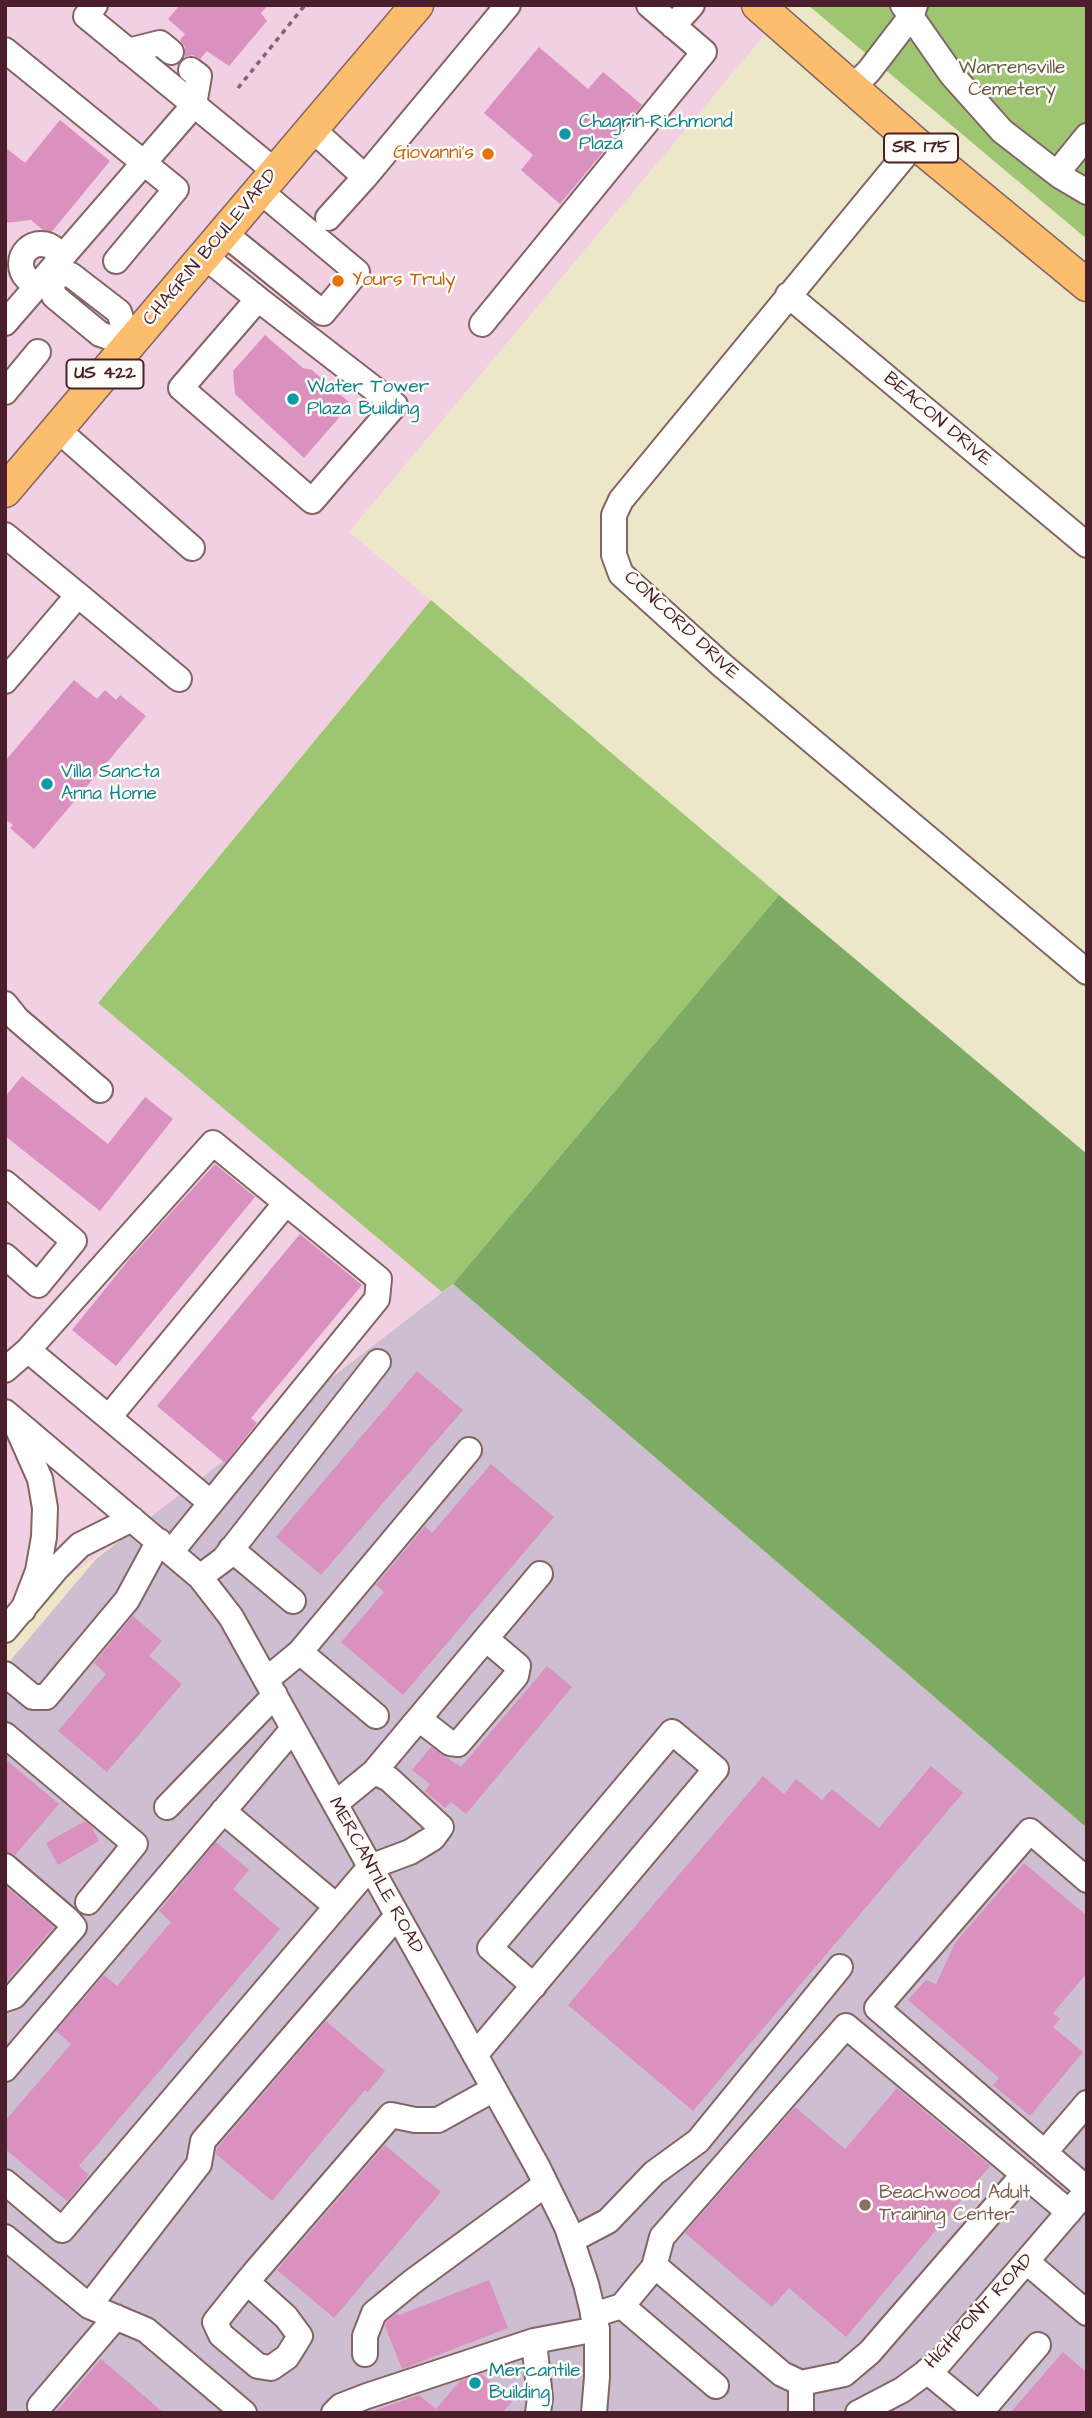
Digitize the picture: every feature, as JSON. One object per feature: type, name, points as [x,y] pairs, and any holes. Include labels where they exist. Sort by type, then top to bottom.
[{"type":"main road","name":"CHAGRIN BOULEVARD","points":[[5,491],[417,5]]},
{"type":"main road","name":"SR 175","points":[[758,5],[915,143],[1087,285]]},
{"type":"street","points":[[94,5],[86,16],[236,139],[247,154],[263,187]]},
{"type":"street","points":[[328,218],[508,5]]},
{"type":"street","points":[[482,324],[704,52],[649,5]]},
{"type":"street","points":[[673,26],[692,5]]},
{"type":"street","points":[[852,88],[869,71],[910,9]]},
{"type":"street","points":[[910,9],[916,25],[952,75],[1002,131],[1087,192]]},
{"type":"street","points":[[128,51],[160,43],[171,52]]},
{"type":"street","points":[[10,64],[176,189],[116,261]]},
{"type":"street","points":[[5,323],[52,274],[194,105],[199,76],[191,69]]},
{"type":"street","points":[[312,129],[365,177]]},
{"type":"street","points":[[1057,173],[1087,136]]},
{"type":"street","points":[[224,233],[323,313],[357,272],[263,187],[236,139]]},
{"type":"street","name":"CONCORD DRIVE","points":[[915,143],[621,500],[614,515],[614,555],[621,574],[723,666],[1087,972]]},
{"type":"street","points":[[204,256],[395,405],[313,501],[181,388],[258,299]]},
{"type":"street","points":[[52,274],[54,296],[100,334],[129,344]]},
{"type":"street","name":"BEACON DRIVE","points":[[788,295],[1087,545]]},
{"type":"street","points":[[5,392],[38,352]]},
{"type":"street","points":[[57,429],[192,548]]},
{"type":"street","points":[[5,535],[179,679]]},
{"type":"street","points":[[5,681],[78,595]]},
{"type":"street","points":[[9,1019],[100,1090]]},
{"type":"street","points":[[5,1370],[28,1350],[213,1143],[379,1279],[377,1299],[211,1503],[165,1547],[127,1600],[46,1697],[33,1697],[5,1674]]},
{"type":"street","points":[[5,1182],[74,1241],[38,1285],[5,1256]]},
{"type":"street","points":[[109,1417],[286,1203]]},
{"type":"street","points":[[28,1350],[211,1503]]},
{"type":"street","points":[[200,1577],[224,1559],[378,1362]]},
{"type":"street","points":[[9,1415],[40,1479],[44,1508],[44,1537],[38,1571],[23,1610]]},
{"type":"street","name":"MERCANTILE ROAD","points":[[9,1415],[200,1577],[231,1617],[494,2088],[546,2184],[572,2240],[595,2322],[597,2378],[594,2413]]},
{"type":"street","points":[[167,1807],[469,1450]]},
{"type":"street","points":[[5,1630],[80,1545],[132,1519]]},
{"type":"street","points":[[232,1549],[293,1601]]},
{"type":"street","points":[[335,1804],[381,1776],[419,1718],[540,1574]]},
{"type":"street","points":[[419,1718],[450,1743],[458,1744],[516,1676],[518,1666],[486,1639]]},
{"type":"street","points":[[300,1652],[376,1716]]},
{"type":"street","points":[[10,2053],[293,1729]]},
{"type":"street","points":[[475,2055],[534,1986],[716,1769],[672,1732],[490,1948],[534,1986]]},
{"type":"street","points":[[5,1735],[135,1844],[88,1902]]},
{"type":"street","points":[[5,2182],[62,2230],[370,1867],[410,1852],[433,1838],[441,1827],[381,1776]]},
{"type":"street","points":[[223,1811],[336,1906]]},
{"type":"street","points":[[1087,1880],[1030,1831],[877,2008],[1087,2190]]},
{"type":"street","points":[[5,1866],[74,1927],[14,1996],[5,1999]]},
{"type":"street","points":[[89,2306],[199,2164],[203,2141],[397,1916]]},
{"type":"street","points":[[572,2240],[608,2221],[654,2173],[698,2141],[840,1967]]},
{"type":"street","points":[[334,2413],[341,2406],[367,2396],[595,2322],[622,2306],[654,2267],[662,2237],[846,2026],[1069,2212]]},
{"type":"street","points":[[247,2282],[391,2115],[415,2120],[438,2120],[494,2088]]},
{"type":"street","points":[[1045,2152],[1087,2103]]},
{"type":"street","points":[[654,2267],[782,2374],[801,2384],[844,2374],[870,2352],[1024,2174]]},
{"type":"street","points":[[365,2354],[365,2336],[374,2313],[546,2184]]},
{"type":"street","name":"HIGHPOINT ROAD","points":[[863,2412],[902,2390],[928,2371],[958,2342],[1087,2190]]},
{"type":"street","points":[[5,2237],[89,2306],[146,2330],[244,2413]]},
{"type":"street","points":[[1027,2262],[1087,2313]]},
{"type":"street","points":[[622,2306],[716,2386]]},
{"type":"street","points":[[40,2406],[116,2318]]},
{"type":"street","points":[[534,2341],[540,2398],[538,2413]]},
{"type":"street","points":[[928,2371],[979,2413],[1038,2345]]},
{"type":"street","points":[[801,2384],[802,2413]]},
{"type":"path","points":[[238,88],[304,5]]},
{"type":"shaded area","points":[[5,5],[758,5],[776,21],[349,532],[431,600],[98,1002],[442,1292],[149,1518],[132,1519],[111,1546],[23,1610],[5,1630]]},
{"type":"shaded area","points":[[453,1284],[1087,1828],[1087,2413],[5,2413],[5,1667],[96,1559]]},
{"type":"green space","name":"Warrensville Cemetery","points":[[808,5],[1087,5],[1087,239]]},
{"type":"green space","points":[[431,600],[779,895],[453,1284],[442,1292],[98,1003]]},
{"type":"green space","points":[[779,895],[1087,1154],[1087,1828],[453,1284]]},
{"type":"building","points":[[180,5],[268,5],[261,13],[267,21],[229,66],[207,51],[200,59],[193,55],[185,57],[185,47],[180,40],[185,34],[168,19]]},
{"type":"building","name":"Chagrin-Richmond Plaza","points":[[539,47],[588,89],[603,72],[642,105],[560,204],[521,170],[533,155],[484,113]]},
{"type":"building","points":[[60,120],[110,161],[49,235],[31,220],[5,223],[5,147],[25,163]]},
{"type":"building","name":"Water Tower Plaza Building","points":[[265,335],[303,368],[312,370],[351,404],[304,458],[235,394],[233,371]]},
{"type":"building","name":"Villa Sancta Anna Home","points":[[74,680],[97,699],[105,690],[116,700],[120,695],[146,716],[34,849],[10,828],[13,825],[5,819],[5,761]]},
{"type":"building","points":[[22,1076],[108,1144],[145,1097],[173,1119],[100,1211],[5,1136],[5,1097]]},
{"type":"building","points":[[215,1164],[255,1197],[116,1366],[72,1330],[131,1257]]},
{"type":"building","points":[[300,1234],[362,1285],[251,1418],[257,1423],[225,1463],[157,1406]]},
{"type":"building","points":[[417,1371],[463,1410],[321,1575],[276,1537]]},
{"type":"building","points":[[491,1464],[554,1517],[403,1695],[341,1642],[384,1592],[376,1585],[425,1526],[432,1533]]},
{"type":"building","points":[[133,1616],[162,1641],[149,1656],[182,1684],[107,1772],[58,1731],[106,1674],[94,1663]]},
{"type":"building","points":[[547,1666],[572,1687],[466,1814],[451,1802],[445,1808],[425,1791],[430,1784],[412,1770],[431,1747],[461,1767]]},
{"type":"building","points":[[5,1759],[59,1804],[15,1855],[5,1851]]},
{"type":"building","points":[[931,1766],[963,1793],[693,2111],[568,2005],[763,1776],[784,1794],[796,1779],[822,1800],[832,1789],[879,1828]]},
{"type":"building","points":[[85,1821],[92,1827],[99,1841],[58,1865],[46,1843]]},
{"type":"building","points":[[216,1842],[249,1870],[233,1889],[280,1929],[79,2166],[89,2175],[67,2201],[5,2149],[5,2121],[71,2044],[56,2031],[104,1975],[117,1986],[171,1922],[159,1911]]},
{"type":"building","points":[[1024,1863],[1087,1916],[1087,1973],[1053,2013],[1060,2019],[1053,2027],[1083,2052],[1030,2116],[993,2085],[999,2078],[908,2000],[926,1980],[936,1984],[955,1943]]},
{"type":"building","points":[[5,1886],[54,1927],[5,1983]]},
{"type":"building","points":[[326,2021],[385,2071],[368,2092],[365,2090],[272,2201],[216,2154],[217,2148]]},
{"type":"building","points":[[897,2088],[990,2166],[846,2337],[789,2288],[772,2307],[685,2233],[795,2107],[845,2149]]},
{"type":"building","points":[[385,2145],[441,2192],[334,2318],[277,2270]]},
{"type":"building","points":[[489,2280],[508,2328],[402,2369],[385,2326],[386,2322],[397,2313],[399,2315]]},
{"type":"building","points":[[1063,2352],[1087,2373],[1087,2413],[1010,2413]]},
{"type":"building","points":[[101,2359],[164,2413],[55,2413]]},
{"type":"building","name":"Mercantile Building","points":[[481,2374],[513,2400],[502,2413],[368,2413],[419,2395],[436,2409],[460,2381]]},
{"type":"place","name":"Chagrin-Richmond Plaza","points":[[565,134]]},
{"type":"place","name":"Giovanni's","points":[[488,154]]},
{"type":"place","name":"Yours Truly","points":[[338,281]]},
{"type":"place","name":"Water Tower Plaza Building","points":[[293,399]]},
{"type":"place","name":"Villa Sancta Anna Home","points":[[47,784]]},
{"type":"place","name":"Beachwood Adult Training Center","points":[[865,2205]]},
{"type":"place","name":"Mercantile Building","points":[[475,2383]]}]
